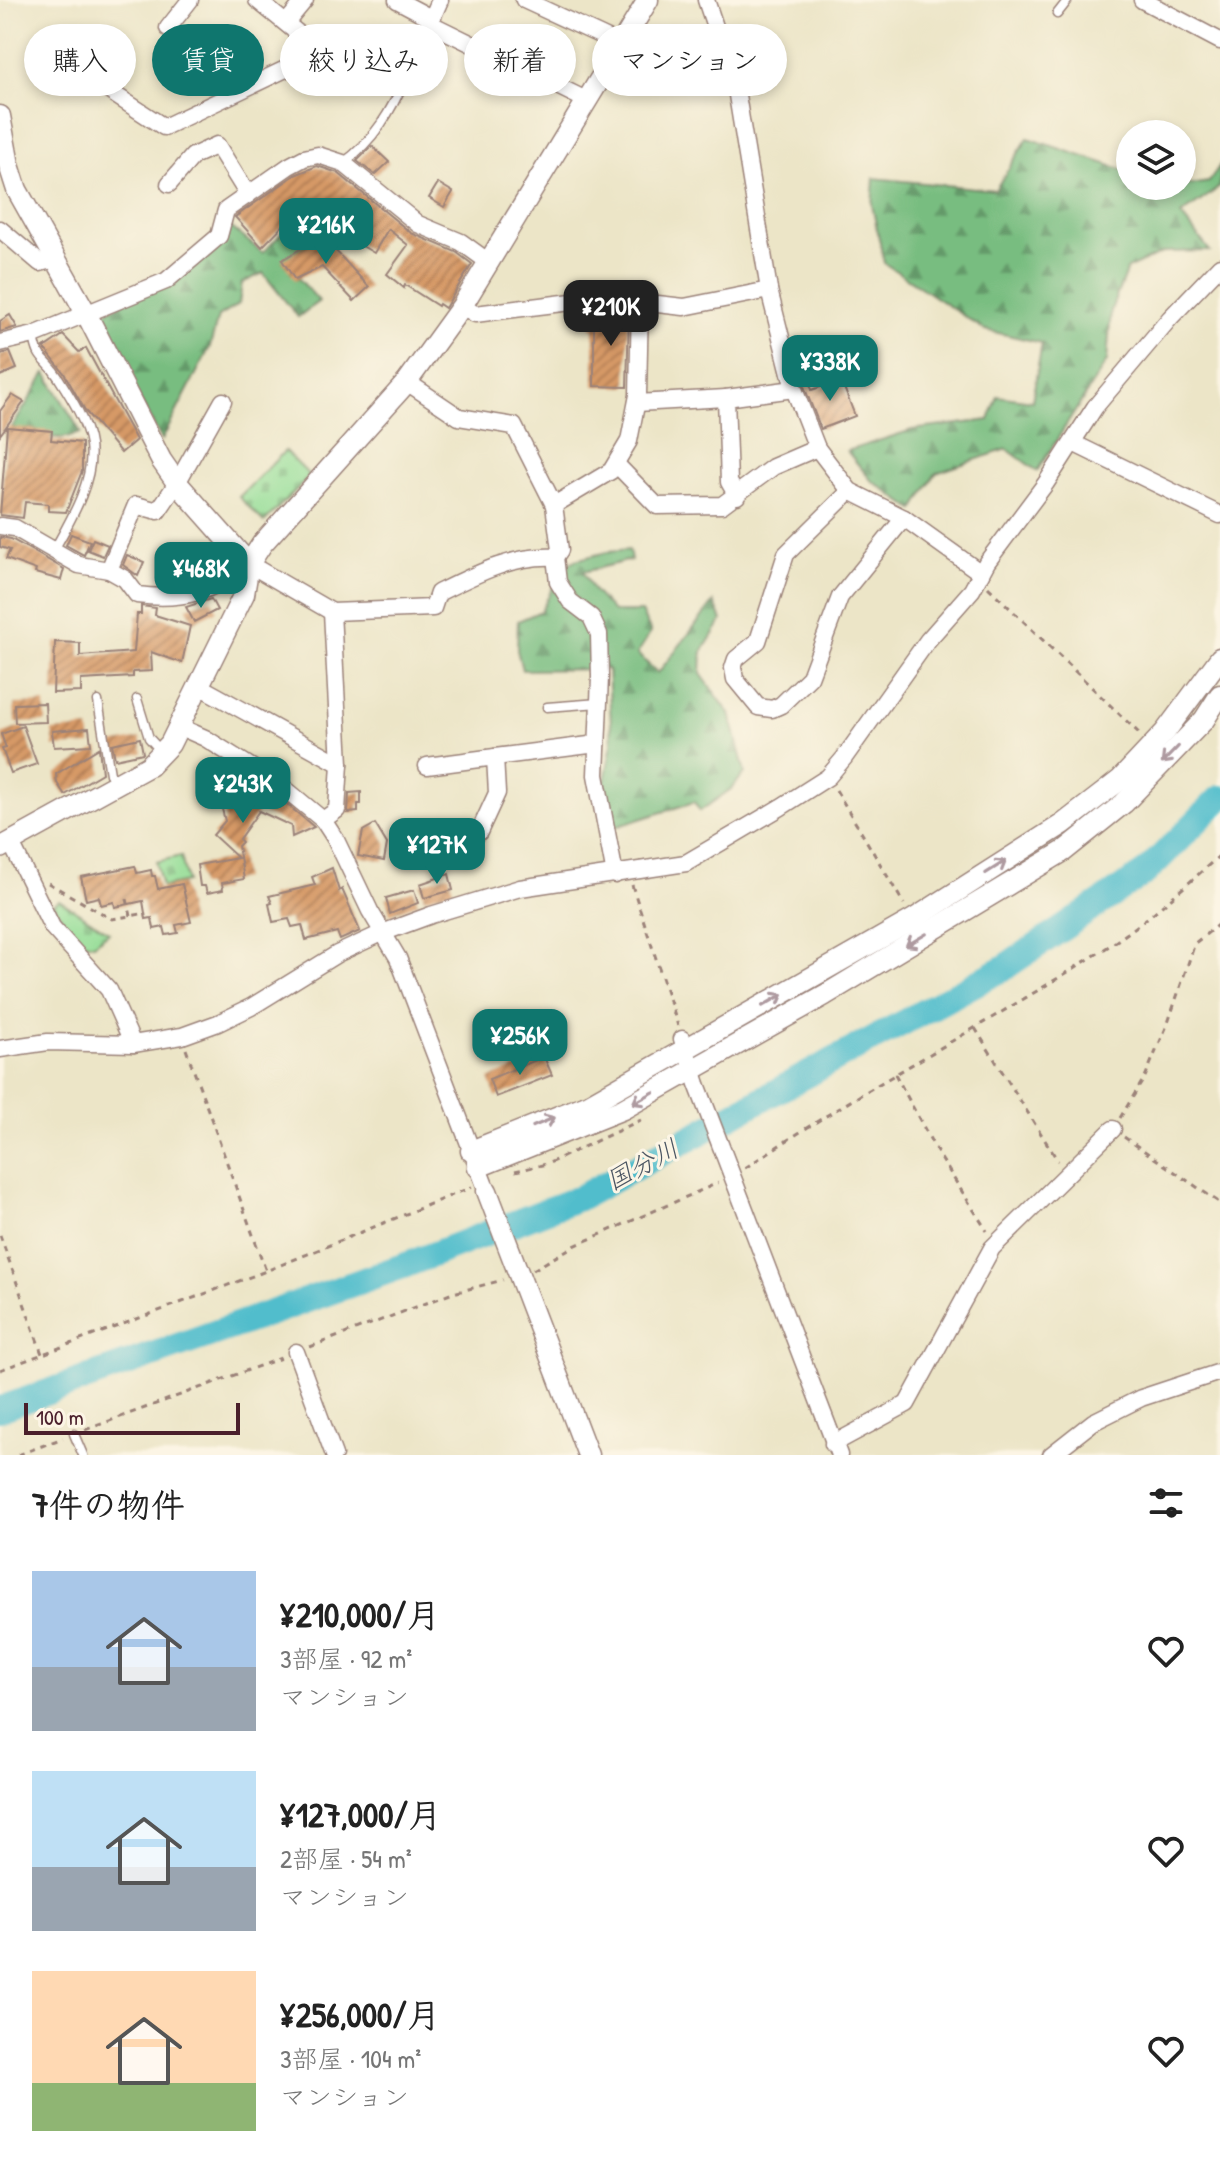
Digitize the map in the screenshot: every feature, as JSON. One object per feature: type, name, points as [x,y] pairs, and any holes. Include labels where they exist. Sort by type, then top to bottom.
[{"type":"street","points":[[171,24],[190,0]]},
{"type":"street","points":[[257,0],[286,23],[305,0]]},
{"type":"street","points":[[397,0],[430,21],[588,101]]},
{"type":"street","points":[[429,24],[440,0]]},
{"type":"street","points":[[524,0],[592,32]]},
{"type":"street","points":[[634,24],[648,0]]},
{"type":"street","points":[[706,0],[736,89],[769,290],[794,389],[817,448],[850,491],[904,518],[981,573]]},
{"type":"street","points":[[1142,0],[1220,41]]},
{"type":"street","points":[[117,96],[164,127],[280,72]]},
{"type":"street","points":[[0,526],[15,528],[79,565],[109,570],[125,579],[137,595],[166,599],[228,580],[249,564],[262,544],[407,382],[490,263],[592,94]]},
{"type":"street","points":[[0,116],[17,190],[86,313],[150,439],[177,483],[249,564],[332,612],[433,608],[438,593],[466,579],[513,560],[531,556],[555,557]]},
{"type":"street","points":[[169,184],[193,156],[217,145],[248,195]]},
{"type":"street","points":[[0,343],[34,335],[166,281],[219,236],[226,210],[304,158],[325,155],[343,163],[418,224],[461,242],[490,263]]},
{"type":"street","points":[[0,229],[40,263],[55,259]]},
{"type":"street","points":[[0,1049],[48,1042],[133,1044],[182,1036],[251,1007],[337,954],[382,933],[520,888],[686,863],[828,777],[928,640],[972,590],[1095,407],[1170,318],[1220,266]]},
{"type":"street","points":[[462,306],[475,314],[604,298],[684,307],[769,290]]},
{"type":"street","points":[[554,505],[561,504],[617,465],[629,441],[637,403],[641,353],[640,303]]},
{"type":"street","points":[[407,382],[459,417],[514,426],[554,505],[560,550],[555,557],[558,582],[570,601],[591,617],[599,634],[597,791],[622,874]]},
{"type":"street","points":[[637,403],[726,398],[794,389]]},
{"type":"street","points":[[726,398],[729,482],[737,496]]},
{"type":"street","points":[[109,570],[136,505],[158,511],[223,401]]},
{"type":"street","points":[[1073,443],[1220,515]]},
{"type":"street","points":[[617,465],[657,506],[722,505],[773,467],[817,448]]},
{"type":"street","points":[[850,491],[786,554],[758,641],[736,659],[733,668],[735,679],[758,707],[772,709],[781,705],[810,677],[840,597],[904,518]]},
{"type":"street","points":[[133,1044],[109,990],[52,927],[5,846],[149,766],[162,752],[180,727],[244,594],[249,564]]},
{"type":"street","points":[[323,820],[337,810],[340,764],[332,612]]},
{"type":"street","points":[[474,1159],[589,1104],[684,1045],[914,919],[1063,824],[1120,780],[1152,746],[1220,658]]},
{"type":"street","points":[[199,686],[340,764]]},
{"type":"street","points":[[474,1159],[623,1109],[825,995],[1064,851],[1124,803],[1204,720],[1220,695]]},
{"type":"street","points":[[180,727],[205,738],[283,787],[323,820],[336,840],[382,933],[398,958],[474,1159],[482,1190],[518,1272],[588,1455]]},
{"type":"street","points":[[427,766],[597,744]]},
{"type":"street","points":[[407,853],[479,832],[497,793],[495,757]]},
{"type":"street","points":[[684,1045],[836,1449],[907,1404],[996,1244],[1113,1129]]},
{"type":"street","points":[[296,1352],[334,1455]]},
{"type":"street","points":[[1051,1455],[1093,1422],[1141,1398],[1220,1372]]},
{"type":"lane","points":[[1057,14],[1068,0]]},
{"type":"lane","points":[[343,163],[360,151],[392,109],[398,96]]},
{"type":"lane","points":[[34,335],[37,353],[56,374],[91,446],[84,492],[54,550]]},
{"type":"lane","points":[[137,699],[149,738],[162,752]]},
{"type":"lane","points":[[98,701],[110,774],[117,784]]},
{"type":"lane","points":[[547,707],[599,703]]},
{"type":"lane","points":[[74,1434],[83,1455]]},
{"type":"path","points":[[981,573],[985,585],[1152,746]]},
{"type":"path","points":[[828,777],[914,919]]},
{"type":"path","points":[[18,1455],[453,1293],[518,1272],[534,1270],[574,1246],[731,1173],[1107,947],[1165,904],[1220,855]]},
{"type":"path","points":[[622,874],[684,1045]]},
{"type":"path","points":[[46,881],[112,919],[141,914]]},
{"type":"path","points":[[127,899],[131,916]]},
{"type":"path","points":[[1220,923],[1195,943],[1168,1023],[1145,1077],[1113,1129],[1220,1203]]},
{"type":"path","points":[[974,1026],[1066,1174]]},
{"type":"path","points":[[182,1036],[266,1271]]},
{"type":"path","points":[[895,1074],[963,1196],[996,1244]]},
{"type":"path","points":[[0,1370],[266,1271],[473,1186],[482,1190]]},
{"type":"path","points":[[0,1235],[42,1354]]},
{"type":"green space","points":[[1028,138],[1116,167],[1116,200],[1196,200],[1196,184],[1209,182],[1220,165],[1220,187],[1181,215],[1210,251],[1164,252],[1127,269],[1111,310],[1107,361],[1037,471],[1007,449],[936,473],[914,510],[871,480],[847,451],[912,430],[989,420],[998,396],[1032,401],[1042,343],[985,330],[884,263],[872,205],[874,178],[995,190]]},
{"type":"green space","points":[[298,216],[326,235],[283,261],[319,301],[298,317],[263,273],[242,283],[239,304],[218,317],[210,347],[162,440],[104,336],[104,313],[213,254],[228,225],[263,253]]},
{"type":"green space","points":[[46,373],[81,433],[63,438],[7,435]]},
{"type":"green space","points":[[285,451],[310,476],[264,522],[239,497]]},
{"type":"green space","points":[[629,550],[631,560],[583,572],[593,590],[613,612],[641,612],[651,632],[637,654],[658,673],[714,602],[722,620],[702,652],[701,674],[730,714],[745,773],[731,789],[700,811],[694,802],[615,827],[604,785],[612,744],[608,669],[522,670],[517,650],[518,621],[541,611],[562,569],[575,560]]},
{"type":"green space","points":[[181,856],[187,882],[162,887],[156,862]]},
{"type":"green space","points":[[59,900],[109,932],[94,944],[78,941],[53,904]]},
{"type":"building","points":[[372,146],[389,162],[375,175],[357,161]]},
{"type":"building","points":[[317,166],[338,173],[411,233],[456,252],[472,264],[445,308],[405,285],[404,288],[387,274],[408,245],[388,229],[374,253],[352,240],[348,247],[295,213],[262,247],[235,217],[295,175]]},
{"type":"building","points":[[438,183],[453,192],[444,207],[429,198]]},
{"type":"building","points":[[322,236],[369,287],[354,301],[322,267],[295,280],[282,260]]},
{"type":"building","points":[[629,312],[627,387],[594,386],[594,328],[591,328],[591,314]]},
{"type":"building","points":[[10,315],[17,327],[0,332],[0,321]]},
{"type":"building","points":[[63,335],[79,352],[86,348],[136,440],[121,453],[86,412],[64,373],[44,348]]},
{"type":"building","points":[[10,352],[17,369],[0,376],[0,354]]},
{"type":"building","points":[[808,378],[812,390],[841,380],[855,416],[821,429],[804,386],[803,379]]},
{"type":"building","points":[[12,395],[24,402],[0,435],[0,411]]},
{"type":"building","points":[[7,427],[52,431],[51,440],[82,443],[82,471],[66,512],[48,511],[48,504],[25,502],[23,518],[0,515]]},
{"type":"building","points":[[71,534],[90,541],[84,555],[66,545]]},
{"type":"building","points":[[0,537],[11,539],[64,569],[61,580],[35,573],[36,570],[6,559],[10,550],[0,547]]},
{"type":"building","points":[[93,539],[108,545],[103,556],[88,550]]},
{"type":"building","points":[[127,555],[144,562],[138,576],[123,565]]},
{"type":"building","points":[[211,599],[217,610],[194,622],[186,607]]},
{"type":"building","points":[[141,606],[156,608],[155,615],[190,626],[182,663],[151,652],[152,671],[133,672],[133,677],[81,680],[81,692],[53,693],[55,642],[80,643],[80,656],[134,652],[137,614],[141,614]]},
{"type":"building","points":[[45,703],[46,722],[15,723],[14,704]]},
{"type":"building","points":[[23,726],[37,764],[11,773],[2,749],[6,748],[1,734]]},
{"type":"building","points":[[89,728],[91,745],[54,747],[52,731]]},
{"type":"building","points":[[140,738],[143,753],[115,759],[112,744]]},
{"type":"building","points":[[99,748],[102,773],[65,795],[57,783],[56,774]]},
{"type":"building","points":[[222,766],[277,796],[314,827],[292,837],[291,826],[259,811],[239,839],[242,842],[238,846],[244,879],[222,883],[223,890],[207,893],[205,886],[200,886],[197,865],[238,858],[213,835],[225,821],[221,805],[228,795],[219,790],[215,775]]},
{"type":"building","points":[[361,792],[358,812],[348,813],[349,793]]},
{"type":"building","points":[[375,824],[387,844],[384,861],[358,856],[363,831]]},
{"type":"building","points":[[135,866],[137,873],[151,870],[158,889],[182,884],[191,922],[176,925],[178,933],[166,935],[164,927],[154,929],[152,918],[146,919],[143,901],[115,907],[114,902],[101,905],[99,897],[86,900],[81,877]]},
{"type":"building","points":[[332,868],[339,891],[342,889],[360,931],[340,940],[337,932],[306,940],[302,925],[292,927],[289,919],[273,922],[269,896],[315,885],[312,877]]},
{"type":"building","points":[[449,874],[453,890],[424,898],[420,884]]},
{"type":"building","points":[[414,890],[418,903],[390,914],[386,898]]},
{"type":"building","points":[[544,1057],[552,1075],[496,1097],[489,1079]]},
{"type":"waterway","name":"国分川","points":[[0,1409],[406,1265],[581,1197],[1004,968],[1146,872],[1220,798]]}]
